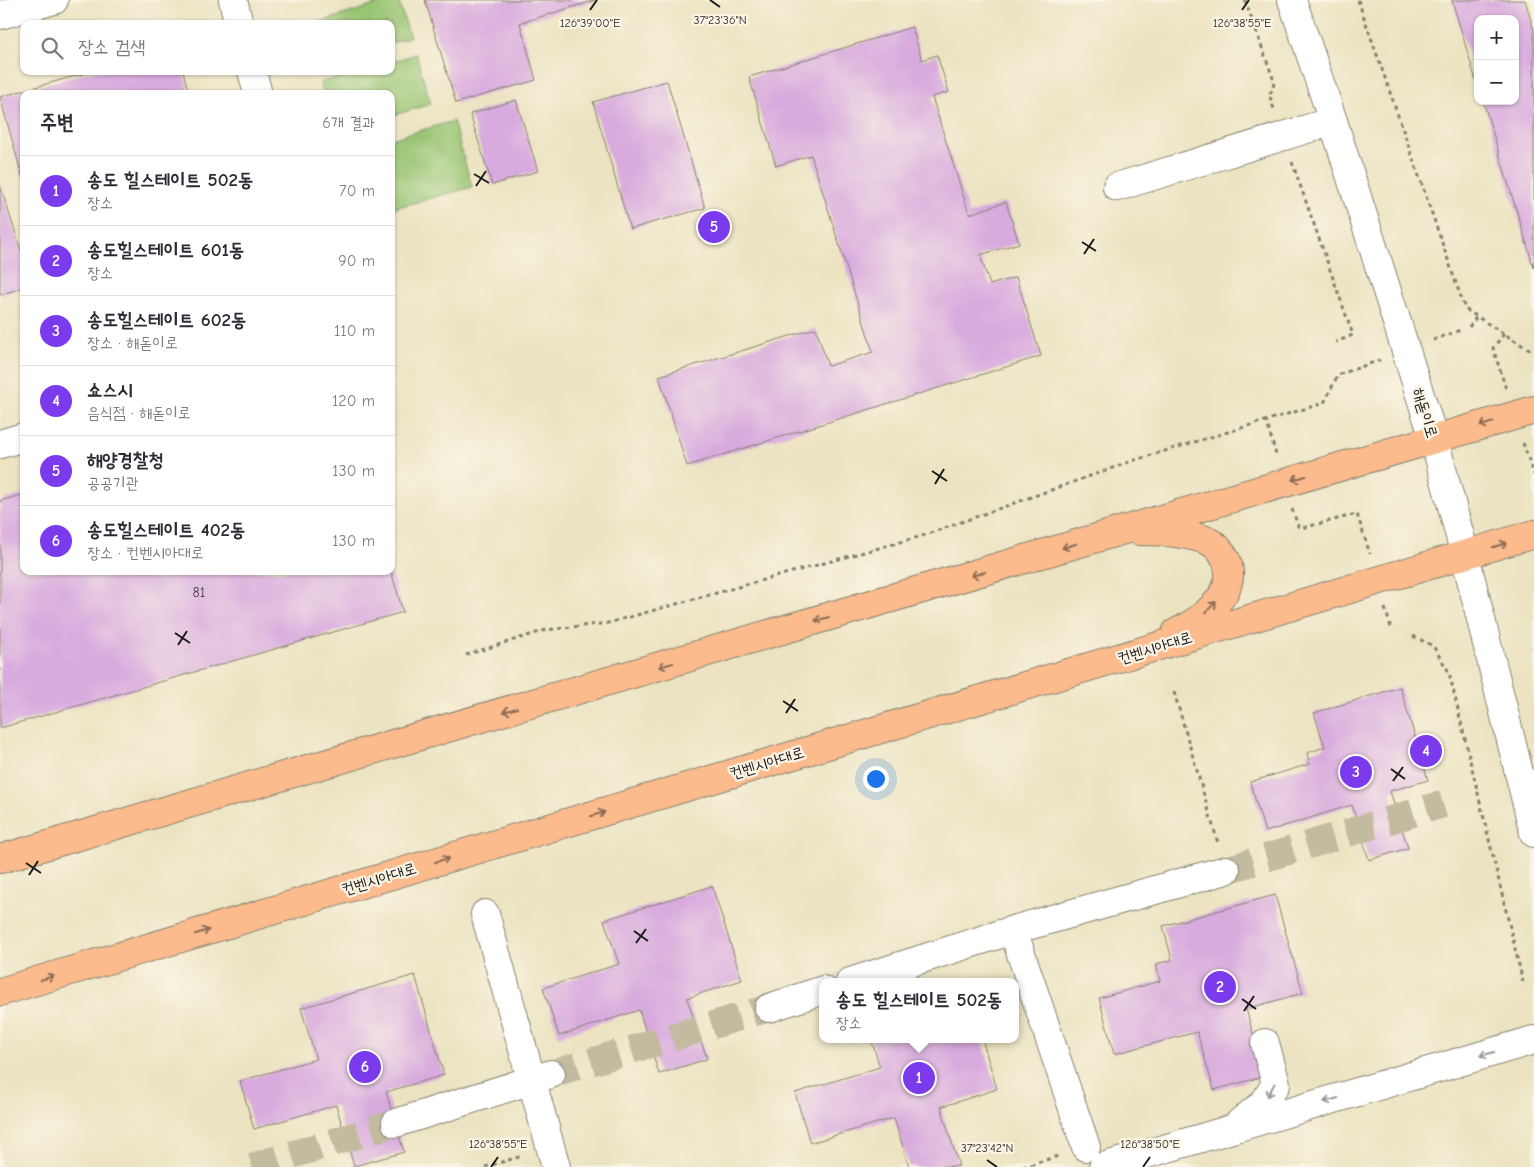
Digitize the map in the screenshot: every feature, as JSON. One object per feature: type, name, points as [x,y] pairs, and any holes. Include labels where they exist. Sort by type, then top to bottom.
[{"type":"main road","points":[[0,859],[1534,410]]},
{"type":"main road","points":[[1113,532],[1168,532],[1210,542],[1221,550],[1230,571],[1223,593],[1202,617],[1188,627],[1140,652]]},
{"type":"main road","name":"컨벤시아대로","points":[[0,992],[1534,534]]},
{"type":"street","points":[[0,15],[54,0]]},
{"type":"street","points":[[233,0],[238,20]]},
{"type":"street","name":"해돋이로","points":[[1292,0],[1333,121],[1434,439],[1465,555],[1534,833]]},
{"type":"street","points":[[253,75],[257,90]]},
{"type":"street","points":[[1117,187],[1333,121]]},
{"type":"street","points":[[0,444],[20,438]]},
{"type":"street","points":[[863,978],[1013,930],[1226,870]]},
{"type":"street","points":[[485,914],[553,1157]]},
{"type":"street","points":[[1013,930],[1095,1157],[1233,1128],[1534,1040]]},
{"type":"street","points":[[769,1008],[819,991]]},
{"type":"street","points":[[1233,1128],[1263,1104],[1276,1084],[1265,1043]]},
{"type":"street","points":[[396,1123],[551,1074]]},
{"type":"path","points":[[1245,0],[1274,81],[1273,90],[1269,94]]},
{"type":"path","points":[[1358,0],[1465,309],[1528,349],[1534,347]]},
{"type":"path","points":[[1296,174],[1353,335],[1336,342]]},
{"type":"path","points":[[1469,327],[1477,316]]},
{"type":"path","points":[[1494,348],[1504,334]]},
{"type":"path","points":[[466,655],[546,630],[608,623],[922,536],[1135,460],[1324,403],[1338,375]]},
{"type":"path","points":[[1266,420],[1270,434]]},
{"type":"path","points":[[1530,465],[1534,475]]},
{"type":"path","points":[[1293,511],[1298,526],[1302,528],[1357,514],[1364,533]]},
{"type":"path","points":[[1413,636],[1433,646],[1449,672],[1523,982]]},
{"type":"path","points":[[1174,692],[1226,870]]},
{"type":"path","points":[[485,1167],[553,1157]]},
{"type":"green space","points":[[391,0],[398,0],[410,37],[395,42],[395,20],[327,20]]},
{"type":"green space","points":[[416,54],[431,104],[395,115],[395,90],[323,90],[320,83],[346,75],[395,75],[395,61]]},
{"type":"green space","points":[[453,121],[472,187],[395,208],[395,138]]},
{"type":"building","points":[[425,0],[596,0],[520,23],[536,80],[456,103]]},
{"type":"building","points":[[1452,0],[1525,0],[1534,31],[1534,268],[1484,105],[1519,105],[1519,15],[1474,15],[1474,74]]},
{"type":"building","points":[[912,27],[922,60],[937,55],[949,92],[932,97],[969,214],[1006,202],[1019,243],[980,255],[990,285],[1016,277],[1041,356],[687,466],[659,376],[816,328],[828,366],[873,352],[811,155],[776,166],[749,77]]},
{"type":"building","points":[[79,75],[184,75],[188,90],[25,90]]},
{"type":"building","points":[[667,81],[705,208],[630,229],[593,102]]},
{"type":"building","points":[[20,91],[20,168],[0,97]]},
{"type":"building","points":[[516,100],[538,171],[492,185],[470,114]]},
{"type":"building","points":[[0,185],[20,247],[20,288],[0,295]]},
{"type":"building","points":[[20,495],[20,575],[392,575],[403,612],[0,728],[0,501]]},
{"type":"building","points":[[1400,687],[1428,780],[1390,791],[1408,848],[1369,860],[1352,805],[1265,832],[1250,782],[1310,764],[1307,753],[1325,747],[1314,713]]},
{"type":"building","points":[[712,886],[742,980],[687,998],[707,1059],[659,1074],[639,1010],[559,1036],[543,988],[619,964],[604,920]]},
{"type":"building","points":[[1275,895],[1303,993],[1246,1009],[1265,1076],[1214,1090],[1197,1032],[1114,1054],[1099,998],[1160,981],[1156,964],[1172,960],[1163,926]]},
{"type":"building","points":[[415,975],[444,1075],[386,1092],[404,1152],[354,1166],[336,1105],[254,1129],[240,1081],[316,1059],[301,1008]]},
{"type":"building","points":[[872,1043],[983,1043],[997,1089],[941,1107],[959,1166],[909,1167],[894,1118],[810,1143],[795,1093],[880,1067]]},
{"type":"tunnel","points":[[1226,870],[1443,804]]},
{"type":"tunnel","points":[[551,1074],[769,1008]]},
{"type":"tunnel","points":[[252,1167],[396,1123]]},
{"type":"place","name":"해양경찰청","points":[[714,227]]},
{"type":"place","name":"쇼스시","points":[[1426,751]]},
{"type":"place","name":"송도힐스테이트 602동","points":[[1356,772]]},
{"type":"place","name":"송도힐스테이트 601동","points":[[1220,987]]},
{"type":"place","name":"송도힐스테이트 402동","points":[[365,1067]]},
{"type":"place","name":"송도 힐스테이트 502동","points":[[919,1078]]}]
